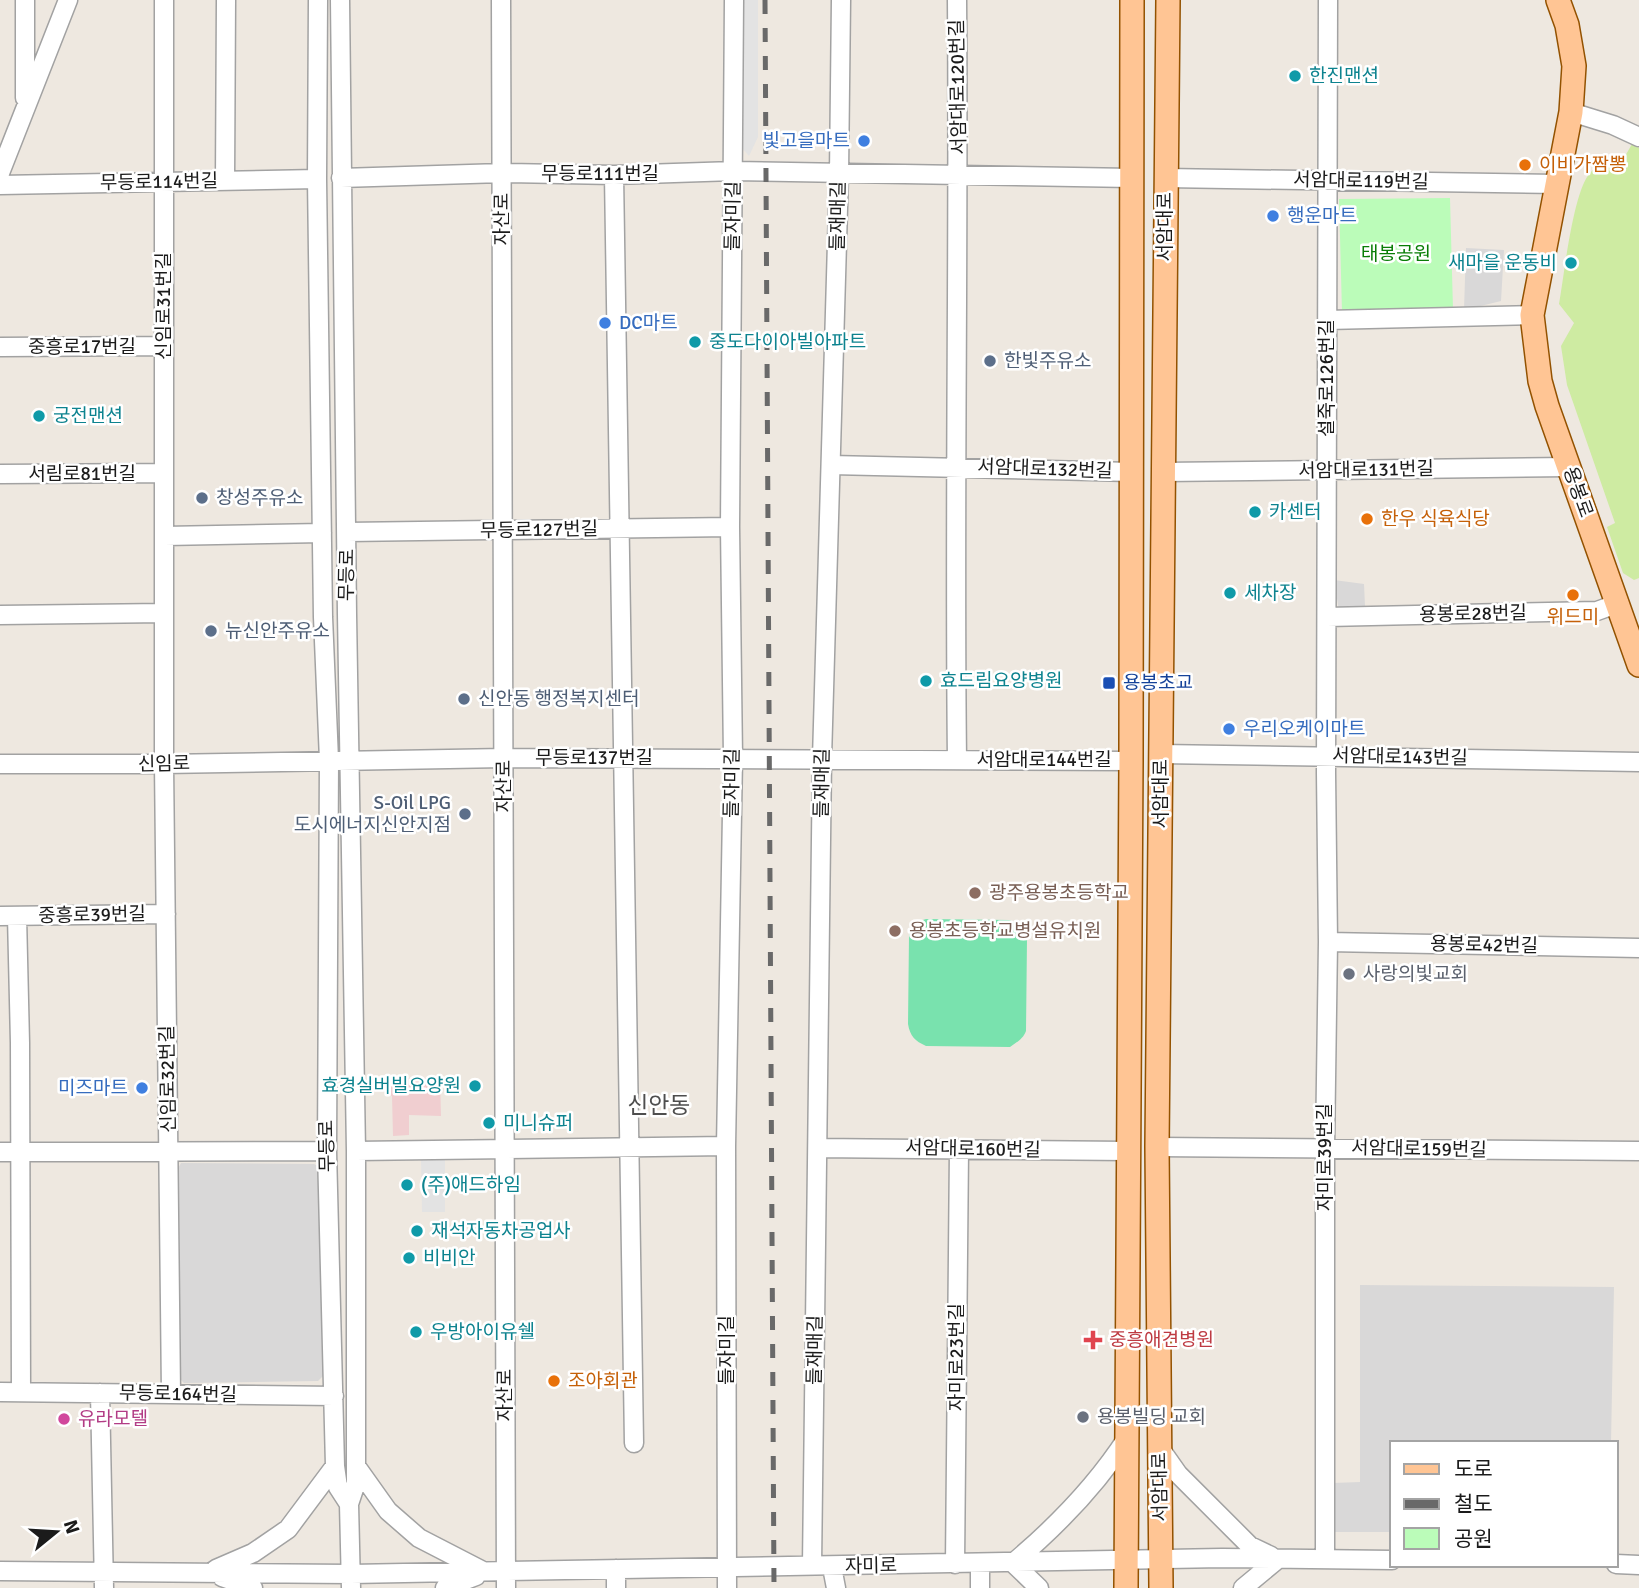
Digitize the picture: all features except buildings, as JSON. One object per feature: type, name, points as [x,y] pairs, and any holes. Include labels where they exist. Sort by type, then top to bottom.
[{"type":"main road","name":"서암대로","points":[[1126,1588],[1132,0]]},
{"type":"main road","name":"서암대로","points":[[1161,1588],[1157,1147],[1168,0]]},
{"type":"main road","name":"용봉로","points":[[1559,0],[1567,25],[1574,66],[1571,112],[1532,315],[1540,381],[1639,665]]},
{"type":"main road","points":[[1573,0],[1574,66]]},
{"type":"street","points":[[25,0],[25,109]]},
{"type":"street","points":[[0,173],[68,0]]},
{"type":"street","name":"신임로31번길","points":[[164,0],[164,764]]},
{"type":"street","points":[[225,181],[226,0]]},
{"type":"street","name":"무등로","points":[[318,0],[317,179],[322,533],[329,760],[327,1151],[335,1466],[338,1487],[349,1504]]},
{"type":"street","name":"무등로","points":[[340,0],[356,1151],[356,1483],[349,1504],[351,1581]]},
{"type":"street","name":"자산로","points":[[501,0],[506,1580]]},
{"type":"street","name":"들자미길","points":[[727,1588],[726,1146],[733,758],[730,527],[734,0]]},
{"type":"street","name":"들재매길","points":[[812,1566],[822,759],[839,174],[841,0]]},
{"type":"street","name":"서암대로120번길","points":[[957,0],[958,317]]},
{"type":"street","name":"설죽로126번길","points":[[1326,756],[1328,0]]},
{"type":"street","points":[[1571,112],[1639,136]]},
{"type":"street","name":"무등로111번길","points":[[341,178],[502,173],[614,175],[734,171],[839,174]]},
{"type":"street","name":"서암대로120번길","points":[[839,174],[1132,178]]},
{"type":"street","points":[[614,175],[634,1443]]},
{"type":"street","name":"서암대로119번길","points":[[1166,178],[1557,184]]},
{"type":"street","name":"무등로114번길","points":[[0,185],[317,179]]},
{"type":"street","points":[[1327,320],[1532,315]]},
{"type":"street","name":"서암대로132번길","points":[[955,608],[958,317]]},
{"type":"street","name":"중흥로17번길","points":[[0,347],[164,346]]},
{"type":"street","name":"서암대로132번길","points":[[831,465],[1132,472]]},
{"type":"street","name":"서암대로131번길","points":[[1164,472],[1569,467]]},
{"type":"street","name":"서림로81번길","points":[[0,474],[164,473]]},
{"type":"street","name":"무등로127번길","points":[[348,533],[730,527]]},
{"type":"street","name":"무등로","points":[[165,536],[322,533]]},
{"type":"street","name":"용봉로28번길","points":[[1327,617],[1597,611],[1619,603]]},
{"type":"street","name":"서암대로144번길","points":[[955,608],[957,760]]},
{"type":"street","points":[[1,615],[164,613]]},
{"type":"street","name":"서암대로143번길","points":[[1161,754],[1639,762]]},
{"type":"street","name":"자미로39번길","points":[[1325,1559],[1328,942],[1326,756]]},
{"type":"street","name":"무등로137번길","points":[[329,760],[822,759]]},
{"type":"street","name":"서암대로144번길","points":[[822,759],[1131,761]]},
{"type":"street","name":"신임로","points":[[0,764],[329,760]]},
{"type":"street","name":"신임로32번길","points":[[164,764],[171,1394]]},
{"type":"street","name":"중흥로39번길","points":[[21,1392],[20,1043],[9,916],[166,914]]},
{"type":"street","name":"용봉로42번길","points":[[1328,942],[1639,948]]},
{"type":"street","name":"무등로","points":[[356,1151],[726,1146]]},
{"type":"street","name":"서암대로160번길","points":[[818,1147],[1128,1151]]},
{"type":"street","name":"서암대로159번길","points":[[1157,1147],[1639,1151]]},
{"type":"street","name":"자미로23번길","points":[[955,1564],[958,1149]]},
{"type":"street","points":[[0,1152],[327,1151]]},
{"type":"street","name":"무등로164번길","points":[[0,1392],[334,1395]]},
{"type":"street","points":[[100,1393],[104,1580]]},
{"type":"street","points":[[1039,1588],[1013,1563],[1047,1534],[1105,1473],[1127,1438]]},
{"type":"street","points":[[1159,1447],[1178,1474],[1250,1546],[1278,1559],[1243,1588]]},
{"type":"street","points":[[208,1572],[253,1553],[288,1529],[335,1466]]},
{"type":"street","points":[[356,1466],[388,1511],[419,1538],[486,1572]]},
{"type":"street","name":"자미로","points":[[0,1571],[104,1580],[208,1572],[351,1581],[486,1572],[506,1580],[616,1569],[727,1566],[1390,1560]]},
{"type":"street","points":[[980,1563],[980,1588]]},
{"type":"street","points":[[1618,1564],[1639,1565]]},
{"type":"street","points":[[832,1567],[836,1588]]},
{"type":"street","points":[[616,1569],[616,1588]]},
{"type":"street","points":[[208,1572],[253,1588]]},
{"type":"street","points":[[445,1588],[486,1572]]},
{"type":"shaded area","points":[[743,0],[758,0],[758,137],[749,156],[742,148]]},
{"type":"shaded area","points":[[1466,248],[1504,250],[1501,301],[1464,310]]},
{"type":"shaded area","points":[[1334,580],[1364,584],[1365,606],[1339,611]]},
{"type":"shaded area","points":[[386,1078],[440,1078],[441,1116],[409,1115],[409,1135],[393,1136],[392,1096],[387,1095]]},
{"type":"shaded area","points":[[421,1159],[445,1159],[445,1212],[422,1212]]},
{"type":"shaded area","points":[[181,1163],[314,1164],[320,1167],[324,1375],[318,1381],[184,1383],[177,1376],[176,1172]]},
{"type":"shaded area","points":[[1360,1285],[1614,1287],[1611,1441],[1390,1441],[1390,1532],[1334,1532],[1333,1483],[1360,1482]]},
{"type":"green space","points":[[1632,144],[1639,148],[1639,578],[1634,580],[1623,573],[1607,527],[1615,523],[1567,385],[1561,346],[1574,323],[1559,304],[1574,214],[1585,181],[1592,171],[1604,163],[1611,169],[1624,158]]},
{"type":"green space","name":"태봉공원","points":[[1450,198],[1453,309],[1342,312],[1339,199]]},
{"type":"green space","points":[[926,919],[1009,920],[1023,929],[1027,939],[1026,1031],[1010,1047],[926,1046],[912,1035],[908,1024],[909,936],[914,924]]},
{"type":"railway","points":[[765,0],[774,1588]]},
{"type":"place","name":"한진맨션","points":[[1295,76]]},
{"type":"place","name":"빛고을마트","points":[[864,141]]},
{"type":"place","name":"이비가짬뽕","points":[[1525,165]]},
{"type":"place","name":"행운마트","points":[[1273,216]]},
{"type":"place","name":"새마을 운동비","points":[[1571,263]]},
{"type":"place","name":"DC마트","points":[[605,323]]},
{"type":"place","name":"중도다이아빌아파트","points":[[695,342]]},
{"type":"place","name":"한빛주유소","points":[[990,361]]},
{"type":"place","name":"궁전맨션","points":[[39,416]]},
{"type":"place","name":"창성주유소","points":[[202,498]]},
{"type":"place","name":"카센터","points":[[1255,512]]},
{"type":"place","name":"한우 식육식당","points":[[1367,519]]},
{"type":"place","name":"세차장","points":[[1230,593]]},
{"type":"place","name":"위드미","points":[[1573,595]]},
{"type":"place","name":"뉴신안주유소","points":[[211,631]]},
{"type":"place","name":"효드림요양병원","points":[[926,681]]},
{"type":"place","name":"용봉초교","points":[[1109,683]]},
{"type":"place","name":"신안동 행정복지센터","points":[[464,699]]},
{"type":"place","name":"우리오케이마트","points":[[1229,729]]},
{"type":"place","name":"S-Oil LPG 도시에너지신안지점","points":[[465,814]]},
{"type":"place","name":"광주용봉초등학교","points":[[975,893]]},
{"type":"place","name":"용봉초등학교병설유치원","points":[[895,931]]},
{"type":"place","name":"사랑의빛교회","points":[[1349,974]]},
{"type":"place","name":"효경실버빌요양원","points":[[475,1086]]},
{"type":"place","name":"미즈마트","points":[[142,1088]]},
{"type":"place","name":"미니슈퍼","points":[[489,1123]]},
{"type":"place","name":"(주)애드하임","points":[[407,1185]]},
{"type":"place","name":"재석자동차공업사","points":[[417,1231]]},
{"type":"place","name":"비비안","points":[[409,1258]]},
{"type":"place","name":"우방아이유쉘","points":[[416,1332]]},
{"type":"place","name":"중흥애견병원","points":[[1093,1340]]},
{"type":"place","name":"조아회관","points":[[554,1381]]},
{"type":"place","name":"용봉빌딩 교회","points":[[1083,1417]]},
{"type":"place","name":"유라모텔","points":[[64,1419]]},
{"type":"district","name":"신안동","points":[[659,1105]]}]
